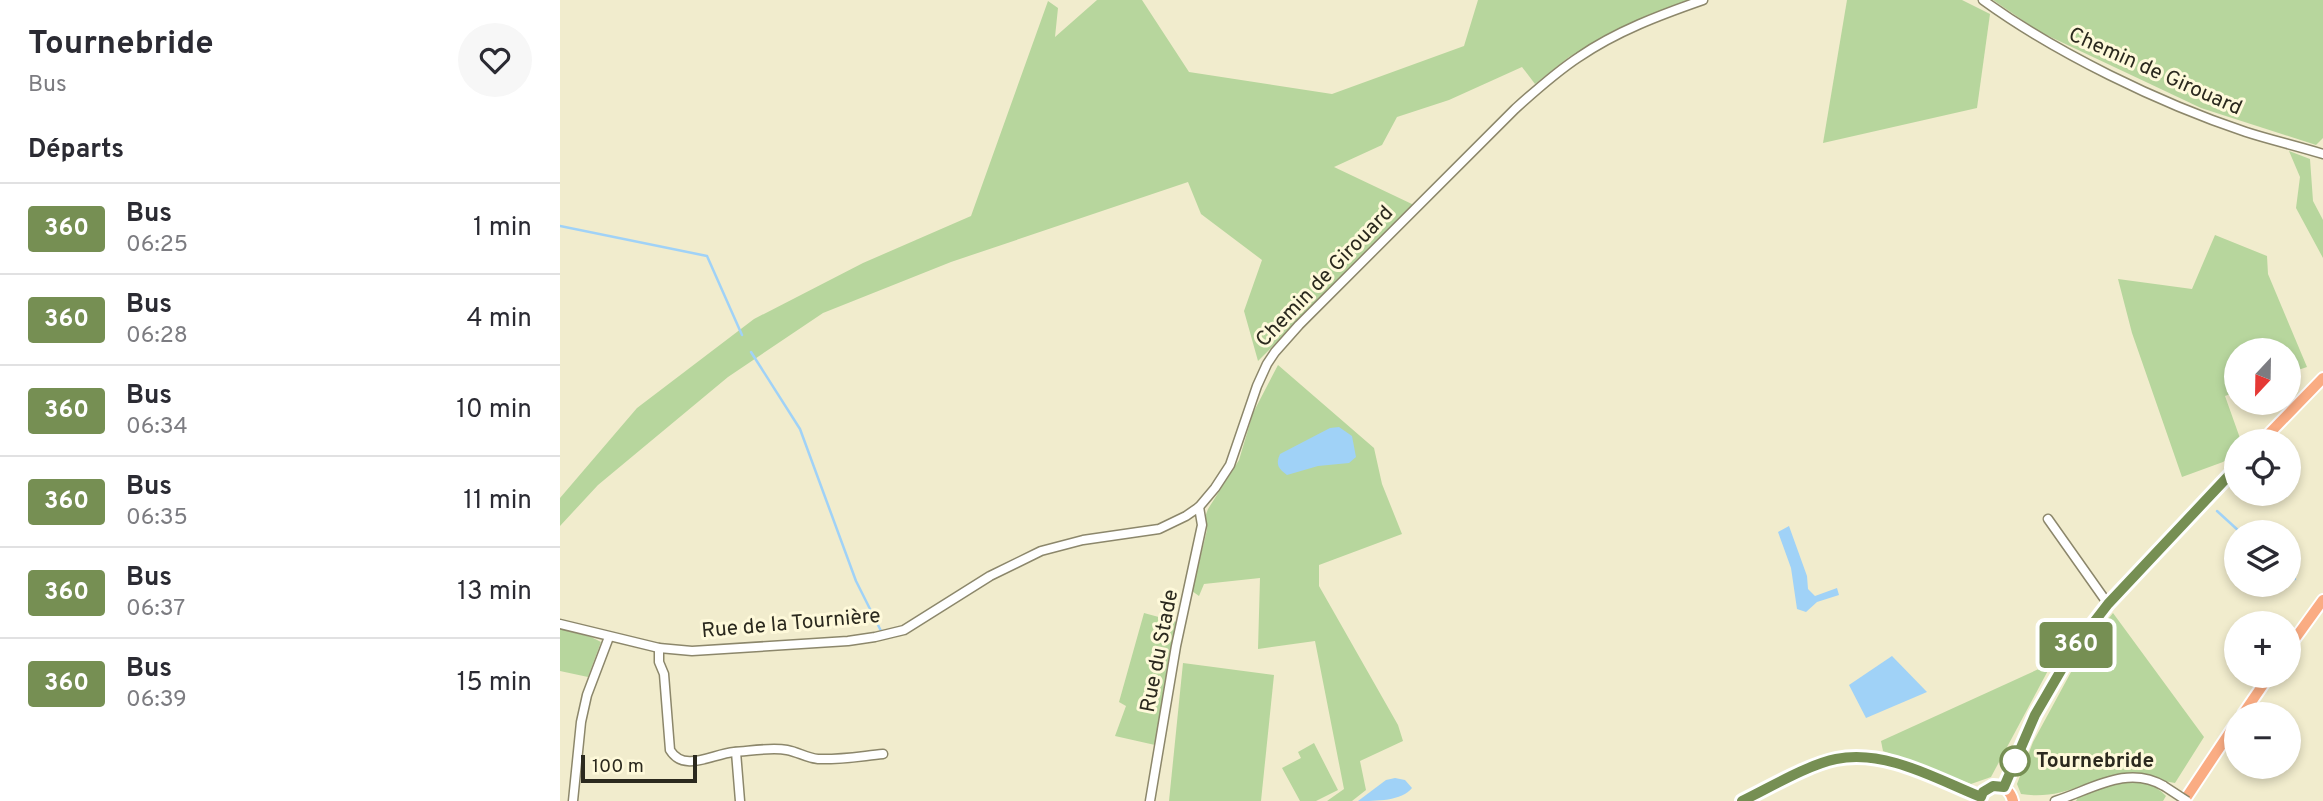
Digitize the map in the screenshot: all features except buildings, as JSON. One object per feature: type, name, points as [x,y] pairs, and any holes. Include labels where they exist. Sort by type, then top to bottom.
[{"type":"main road","points":[[2274,429],[2323,378]]},
{"type":"main road","points":[[2004,787],[2035,715],[2074,648],[2108,604],[2224,481]]},
{"type":"main road","points":[[2301,631],[2323,600]]},
{"type":"main road","points":[[2185,801],[2224,741]]},
{"type":"main road","points":[[1742,801],[1820,765],[1852,757],[1887,760],[1981,799],[1983,792],[1993,786],[2004,787],[2013,801]]},
{"type":"street","name":"Chemin de Girouard","points":[[1002,569],[1063,544],[1159,529],[1199,507],[1230,464],[1266,364],[1299,325],[1543,84],[1578,57],[1616,35],[1659,15],[1703,0]]},
{"type":"street","name":"Chemin de Girouard","points":[[1983,0],[2040,38],[2132,85],[2246,132],[2323,154]]},
{"type":"street","name":"Rue du Stade","points":[[1150,801],[1176,646],[1202,525],[1199,507]]},
{"type":"street","points":[[2048,519],[2108,604]]},
{"type":"street","name":"Rue de la Tournière","points":[[609,637],[659,648],[692,651],[875,637],[904,630],[1002,569]]},
{"type":"street","points":[[560,624],[609,637],[587,695],[581,722],[573,801]]},
{"type":"street","points":[[659,648],[659,662],[664,674],[670,750],[675,758],[683,762],[706,760],[736,752],[784,749],[808,758],[822,759],[883,754]]},
{"type":"street","points":[[736,752],[740,801]]},
{"type":"street","points":[[2055,801],[2122,778],[2145,777],[2185,801]]},
{"type":"street","points":[[1145,801],[1150,801]]},
{"type":"green space","points":[[1097,0],[1142,0],[1189,72],[1332,94],[1464,46],[1478,0],[1688,0],[1569,57],[1535,84],[1522,67],[1449,100],[1397,117],[1382,145],[1334,167],[1414,205],[1258,361],[1244,311],[1262,260],[1201,214],[1188,182],[951,262],[823,313],[728,377],[598,485],[560,526],[560,498],[637,408],[754,319],[863,263],[971,216],[1048,1],[1058,8],[1055,37]]},
{"type":"green space","points":[[1847,0],[1962,0],[1990,14],[1977,108],[1823,143]]},
{"type":"green space","points":[[1993,0],[2323,0],[2323,138],[2316,145],[2201,108],[2040,32]]},
{"type":"green space","points":[[2289,151],[2310,159],[2313,201],[2323,220],[2323,258],[2296,208],[2300,177]]},
{"type":"green space","points":[[2215,235],[2267,256],[2268,274],[2295,338],[2224,338],[2224,415],[2232,415],[2237,429],[2224,429],[2224,461],[2182,477],[2132,333],[2118,279],[2192,289]]},
{"type":"green space","points":[[2301,353],[2307,367],[2301,369]]},
{"type":"green space","points":[[1278,365],[1374,448],[1382,484],[1402,534],[1319,565],[1319,586],[1398,725],[1403,741],[1360,761],[1366,790],[1352,801],[1327,801],[1344,789],[1315,641],[1258,649],[1260,578],[1204,584],[1199,596],[1192,591],[1207,530],[1205,517],[1208,509],[1239,460],[1253,413]]},
{"type":"green space","points":[[1144,613],[1177,622],[1155,745],[1115,736],[1126,706],[1119,702]]},
{"type":"green space","points":[[2113,613],[2204,737],[2175,783],[2134,772],[2063,792],[2021,794],[2017,784],[2033,742],[2083,650]]},
{"type":"green space","points":[[560,629],[601,642],[588,677],[560,671]]},
{"type":"green space","points":[[1183,663],[1274,675],[1261,801],[1169,801]]},
{"type":"green space","points":[[2052,663],[1991,777],[1971,784],[1883,751],[1881,741]]},
{"type":"green space","points":[[1314,743],[1338,790],[1316,801],[1300,801],[1282,768],[1301,758],[1298,752]]},
{"type":"green space","points":[[2122,781],[2146,783],[2166,796],[2163,801],[2076,801],[2078,797]]},
{"type":"water","points":[[1339,427],[1352,436],[1356,457],[1349,463],[1318,466],[1287,475],[1280,469],[1280,454],[1330,428]]},
{"type":"water","points":[[1789,526],[1807,576],[1808,589],[1815,596],[1837,588],[1839,595],[1817,602],[1806,612],[1797,609],[1791,568],[1778,532]]},
{"type":"water","points":[[1892,656],[1927,692],[1866,718],[1849,685]]},
{"type":"water","points":[[1386,780],[1405,780],[1412,788],[1395,798],[1358,801]]},
{"type":"waterway","points":[[560,226],[707,256],[742,335]]},
{"type":"waterway","points":[[751,352],[800,429],[856,581],[881,631]]},
{"type":"waterway","points":[[2217,511],[2227,520]]},
{"type":"bus line","name":"360","points":[[1742,801],[1820,765],[1852,757],[1887,760],[1981,797],[1988,788],[2004,787],[2035,715],[2074,648],[2108,604],[2224,481]]},
{"type":"place","name":"Tournebride","points":[[2015,761]]}]
